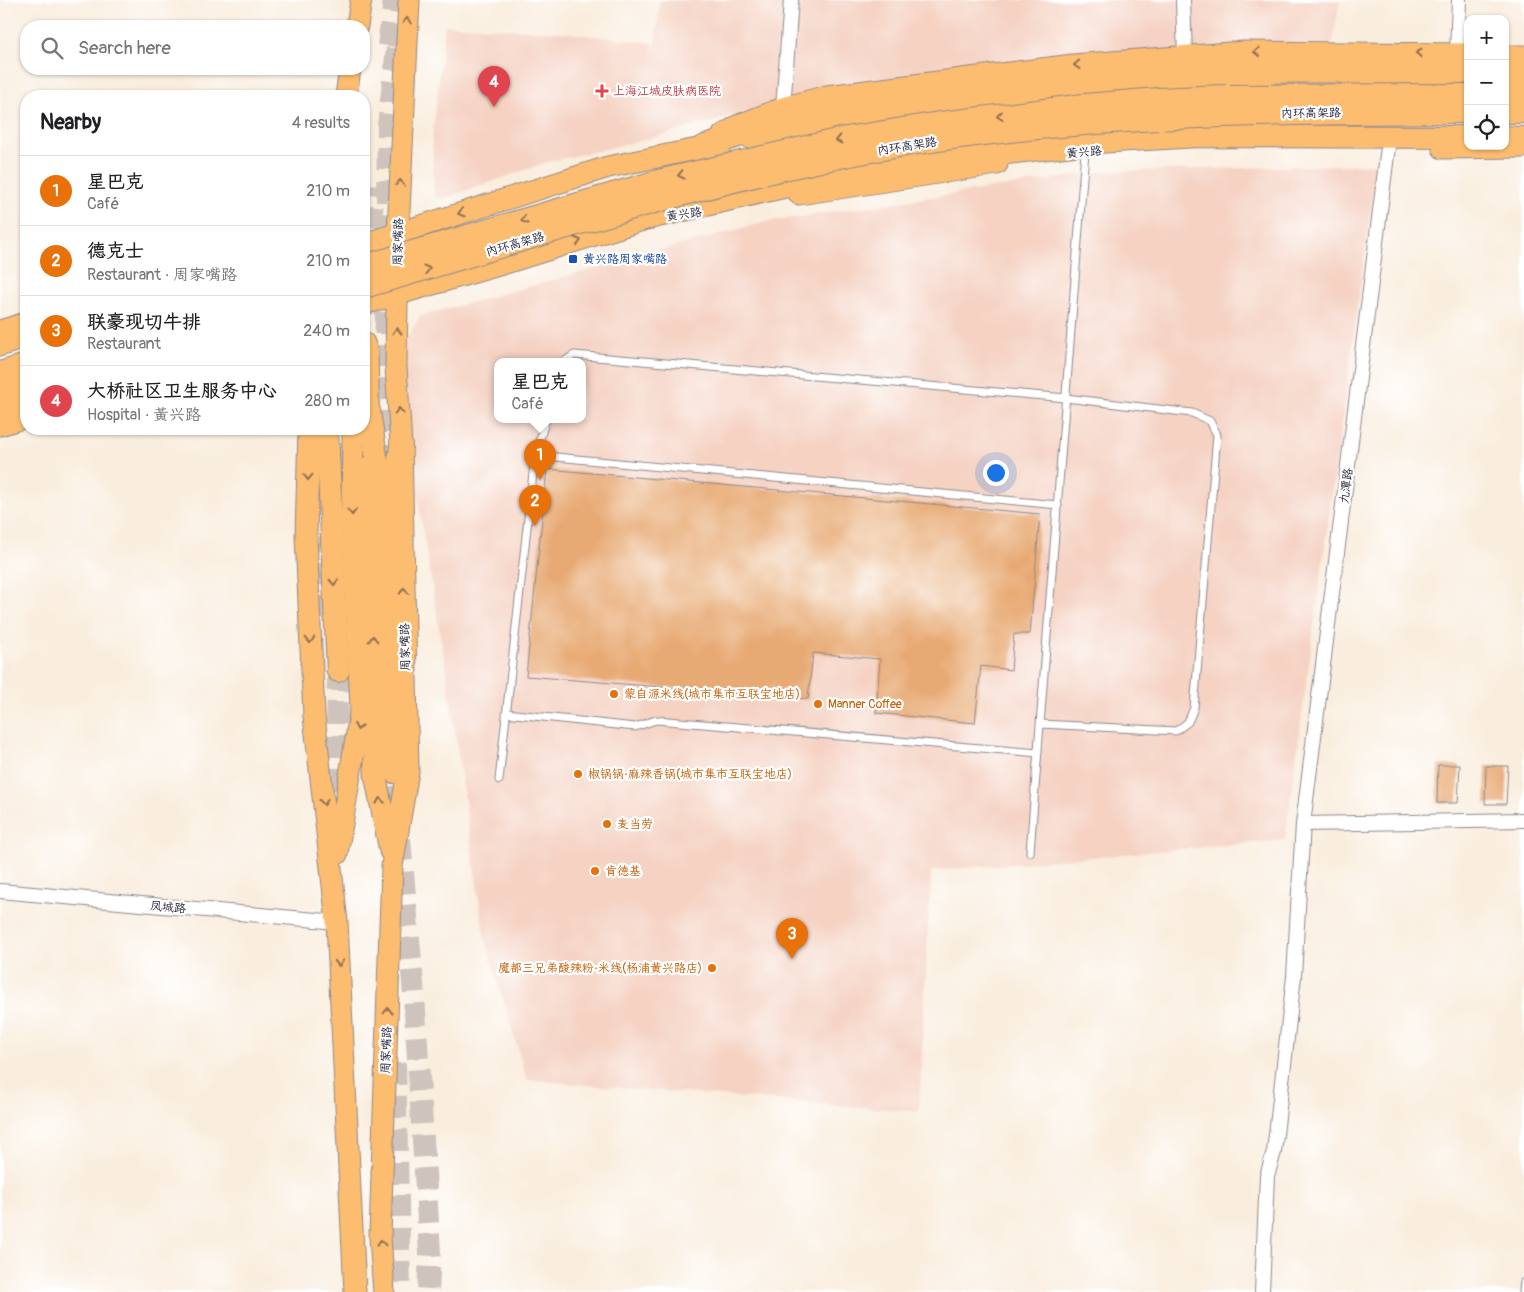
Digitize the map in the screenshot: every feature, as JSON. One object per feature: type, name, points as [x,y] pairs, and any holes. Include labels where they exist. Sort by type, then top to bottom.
[{"type":"highway","points":[[705,146],[822,112],[869,102],[934,94],[1140,73],[1311,70],[1464,60]]},
{"type":"highway","points":[[1509,71],[1524,71]]},
{"type":"highway","name":"内环高架路","points":[[370,264],[658,180],[846,138],[933,124],[1084,105],[1168,98],[1464,95]]},
{"type":"highway","points":[[1509,96],[1524,96]]},
{"type":"highway","name":"内环高架路","points":[[370,285],[701,190],[782,169],[887,148],[1063,125],[1292,112],[1464,112]]},
{"type":"highway","points":[[1509,112],[1524,112]]},
{"type":"highway","points":[[648,218],[792,185],[900,166],[1198,136],[1464,137]]},
{"type":"highway","points":[[1509,137],[1524,138]]},
{"type":"highway","points":[[0,345],[20,339]]},
{"type":"highway","points":[[0,373],[20,367]]},
{"type":"highway","points":[[0,394],[20,388]]},
{"type":"highway","points":[[0,413],[20,407]]},
{"type":"highway","points":[[370,418],[389,539],[394,772]]},
{"type":"highway","points":[[327,435],[338,671]]},
{"type":"highway","points":[[389,539],[401,445]]},
{"type":"main road","points":[[358,20],[361,0]]},
{"type":"main road","name":"周家嘴路","points":[[384,1292],[380,1237],[392,866],[408,771],[401,445],[396,366],[398,232],[408,0]]},
{"type":"main road","points":[[705,146],[739,125],[783,108],[827,96],[1074,65],[1242,52],[1464,60]]},
{"type":"main road","points":[[1509,56],[1524,56]]},
{"type":"main road","points":[[347,90],[349,75]]},
{"type":"main road","points":[[370,242],[608,167],[705,146],[783,135],[921,108],[1157,86],[1266,82],[1464,83]]},
{"type":"main road","points":[[1509,83],[1524,84]]},
{"type":"main road","name":"黄兴路","points":[[370,303],[398,296],[648,218],[703,198],[882,157],[1059,131],[1290,118],[1464,120]]},
{"type":"main road","points":[[1509,121],[1524,122]]},
{"type":"main road","name":"黄兴路","points":[[1092,147],[1198,142],[1388,147],[1524,147]]},
{"type":"main road","points":[[0,331],[20,325]]},
{"type":"main road","points":[[0,356],[20,350]]},
{"type":"main road","points":[[0,403],[20,397]]},
{"type":"main road","points":[[0,425],[20,419]]},
{"type":"main road","points":[[309,435],[306,536],[314,716],[337,922],[355,1292]]},
{"type":"main road","points":[[333,877],[361,708],[352,515],[353,435]]},
{"type":"main road","points":[[369,435],[375,774],[392,866]]},
{"type":"street","points":[[783,108],[791,0]]},
{"type":"street","points":[[1183,0],[1185,55]]},
{"type":"street","points":[[1459,0],[1464,60]]},
{"type":"street","name":"九潭路","points":[[1262,1292],[1267,1176],[1274,1152],[1294,976],[1303,824],[1388,147]]},
{"type":"street","points":[[1303,824],[1524,820]]},
{"type":"street","name":"凤城路","points":[[0,891],[337,922]]},
{"type":"lane","points":[[1030,852],[1066,398],[1092,147]]},
{"type":"lane","points":[[570,358],[574,355],[1066,398],[1192,413],[1210,421],[1217,435],[1194,708],[1188,722],[1176,731],[1041,724]]},
{"type":"lane","points":[[499,780],[535,455],[545,423]]},
{"type":"lane","points":[[535,455],[1058,505]]},
{"type":"lane","points":[[506,713],[635,726],[656,720],[1038,753]]},
{"type":"lane","points":[[1523,1292],[1524,1282]]},
{"type":"shaded area","points":[[660,0],[1340,0],[1332,46],[792,100],[644,140],[548,162],[442,199],[434,195],[432,140],[445,25],[559,32],[654,43],[653,60]]},
{"type":"shaded area","points":[[1377,164],[1285,840],[931,871],[919,1112],[527,1080],[484,935],[448,682],[394,356],[421,316],[765,222],[1101,172]]},
{"type":"building","points":[[547,469],[1040,514],[1030,634],[1014,634],[1011,670],[981,666],[975,723],[876,713],[880,659],[813,653],[808,699],[526,676]]},
{"type":"building","points":[[1438,765],[1460,765],[1458,803],[1437,803]]},
{"type":"building","points":[[1486,766],[1508,766],[1506,804],[1485,804]]},
{"type":"tunnel","points":[[388,46],[394,0]]},
{"type":"tunnel","points":[[384,466],[388,126],[399,31]]},
{"type":"tunnel","points":[[370,227],[375,185]]},
{"type":"tunnel","points":[[335,497],[346,435]]},
{"type":"tunnel","points":[[317,618],[319,589],[328,538]]},
{"type":"tunnel","points":[[336,823],[338,671]]},
{"type":"tunnel","points":[[389,753],[391,826]]},
{"type":"tunnel","points":[[400,839],[414,995],[430,1253],[428,1292]]},
{"type":"tunnel","points":[[395,1063],[400,1292]]},
{"type":"place","name":"上海江城皮肤病医院","points":[[602,91]]},
{"type":"place","name":"大桥社区卫生服务中心","points":[[494,107]]},
{"type":"place","name":"黄兴路周家嘴路","points":[[573,259]]},
{"type":"place","name":"星巴克","points":[[540,480]]},
{"type":"place","name":"德克士","points":[[535,526]]},
{"type":"place","name":"蒙自源米线(城市集市互联宝地店)","points":[[614,694]]},
{"type":"place","name":"Manner Coffee","points":[[818,704]]},
{"type":"place","name":"椒锅锅·麻辣香锅(城市集市互联宝地店)","points":[[578,774]]},
{"type":"place","name":"麦当劳","points":[[607,824]]},
{"type":"place","name":"肯德基","points":[[595,871]]},
{"type":"place","name":"联豪现切牛排","points":[[792,959]]},
{"type":"place","name":"魔都三兄弟酸辣粉·米线(杨浦黄兴路店)","points":[[712,968]]}]
